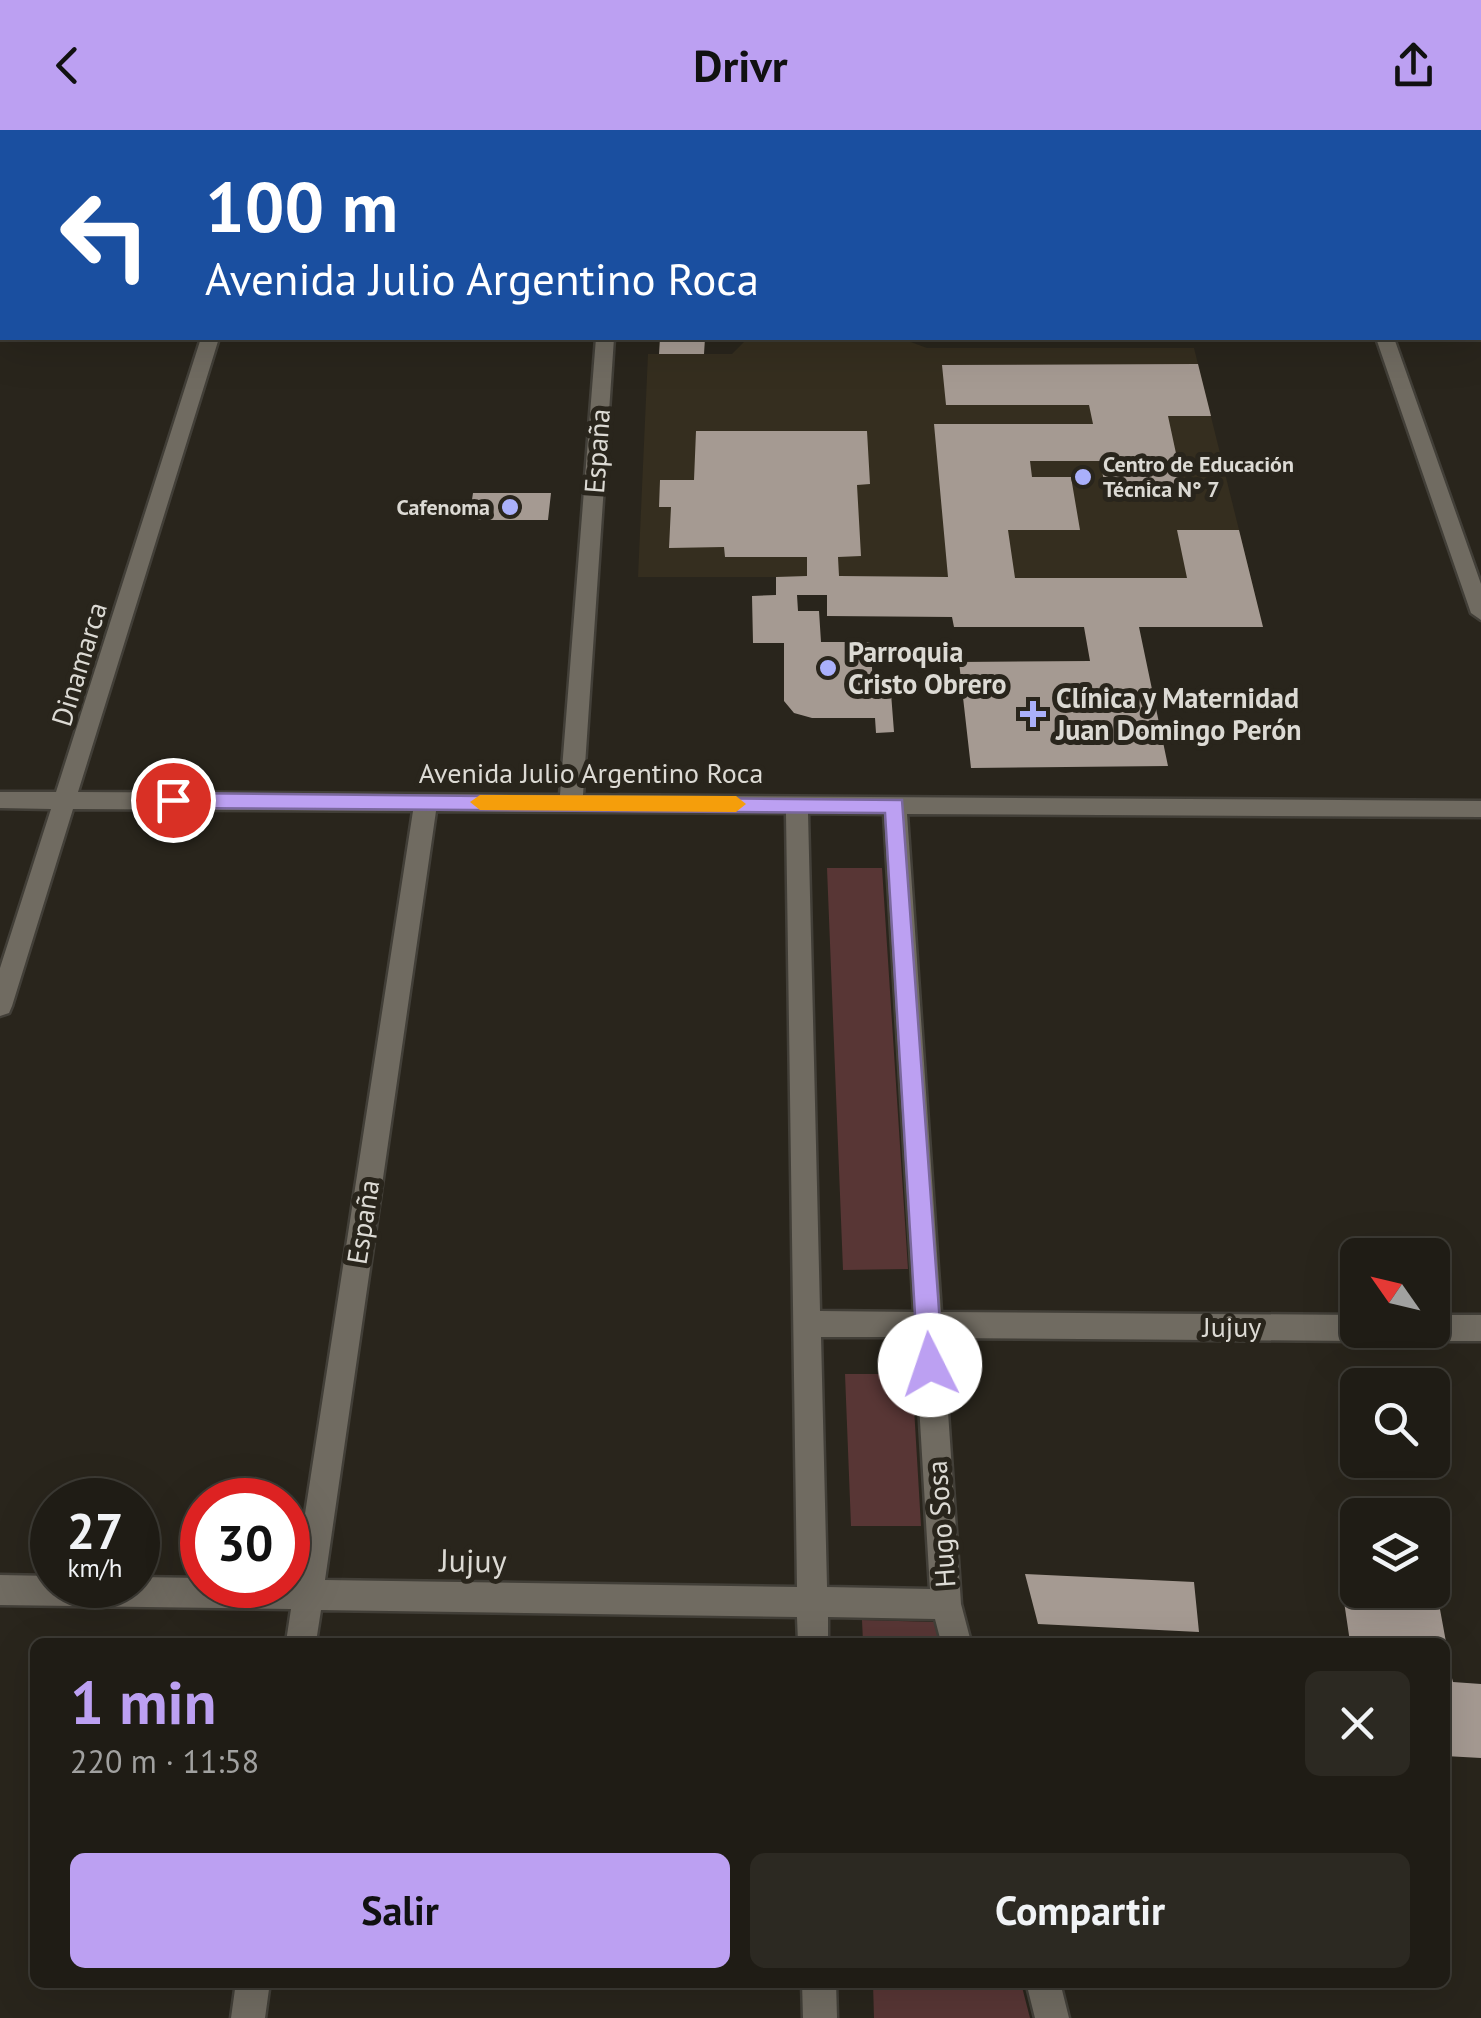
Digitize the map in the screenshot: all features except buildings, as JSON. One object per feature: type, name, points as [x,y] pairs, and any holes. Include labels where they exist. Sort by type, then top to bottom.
[{"type":"street","name":"Dinamarca","points":[[0,1006],[209,340]]},
{"type":"street","name":"España","points":[[570,803],[605,340]]},
{"type":"street","points":[[1386,340],[1481,614]]},
{"type":"street","name":"Avenida Julio Argentino Roca","points":[[0,800],[1481,809]]},
{"type":"street","name":"España","points":[[310,1581],[426,802]]},
{"type":"street","points":[[797,804],[813,1638]]},
{"type":"street","name":"Hugo Sosa","points":[[895,806],[946,1604],[955,1638]]},
{"type":"street","name":"Jujuy","points":[[807,1324],[1340,1328]]},
{"type":"street","points":[[1450,1328],[1481,1328]]},
{"type":"street","name":"Jujuy","points":[[0,1590],[180,1592]]},
{"type":"street","name":"Jujuy","points":[[310,1594],[946,1604]]},
{"type":"street","name":"España","points":[[302,1638],[306,1608]]},
{"type":"street","points":[[248,2018],[252,1988]]},
{"type":"street","points":[[819,1988],[820,2018]]},
{"type":"street","points":[[1044,1988],[1052,2018]]},
{"type":"shaded area","points":[[746,340],[905,340],[927,348],[1194,348],[1263,627],[954,627],[948,577],[638,577],[648,354],[732,354]]},
{"type":"shaded area","points":[[827,868],[882,868],[908,1269],[843,1270]]},
{"type":"shaded area","points":[[845,1374],[912,1374],[921,1526],[851,1526]]},
{"type":"shaded area","points":[[862,1620],[935,1622],[939,1638],[863,1638]]},
{"type":"shaded area","points":[[873,1988],[1022,1988],[1030,2018],[874,2018]]},
{"type":"slow traffic","points":[[480,802],[736,804]]},
{"type":"place","name":"Centro de Educación Técnica N° 7","points":[[1083,477]]},
{"type":"place","name":"Cafenoma","points":[[510,507]]},
{"type":"place","name":"Parroquia Cristo Obrero","points":[[828,668]]},
{"type":"place","name":"Clínica y Maternidad Juan Domingo Perón","points":[[1033,714]]},
{"type":"route","points":[[173,800],[895,806],[930,1365]]}]
